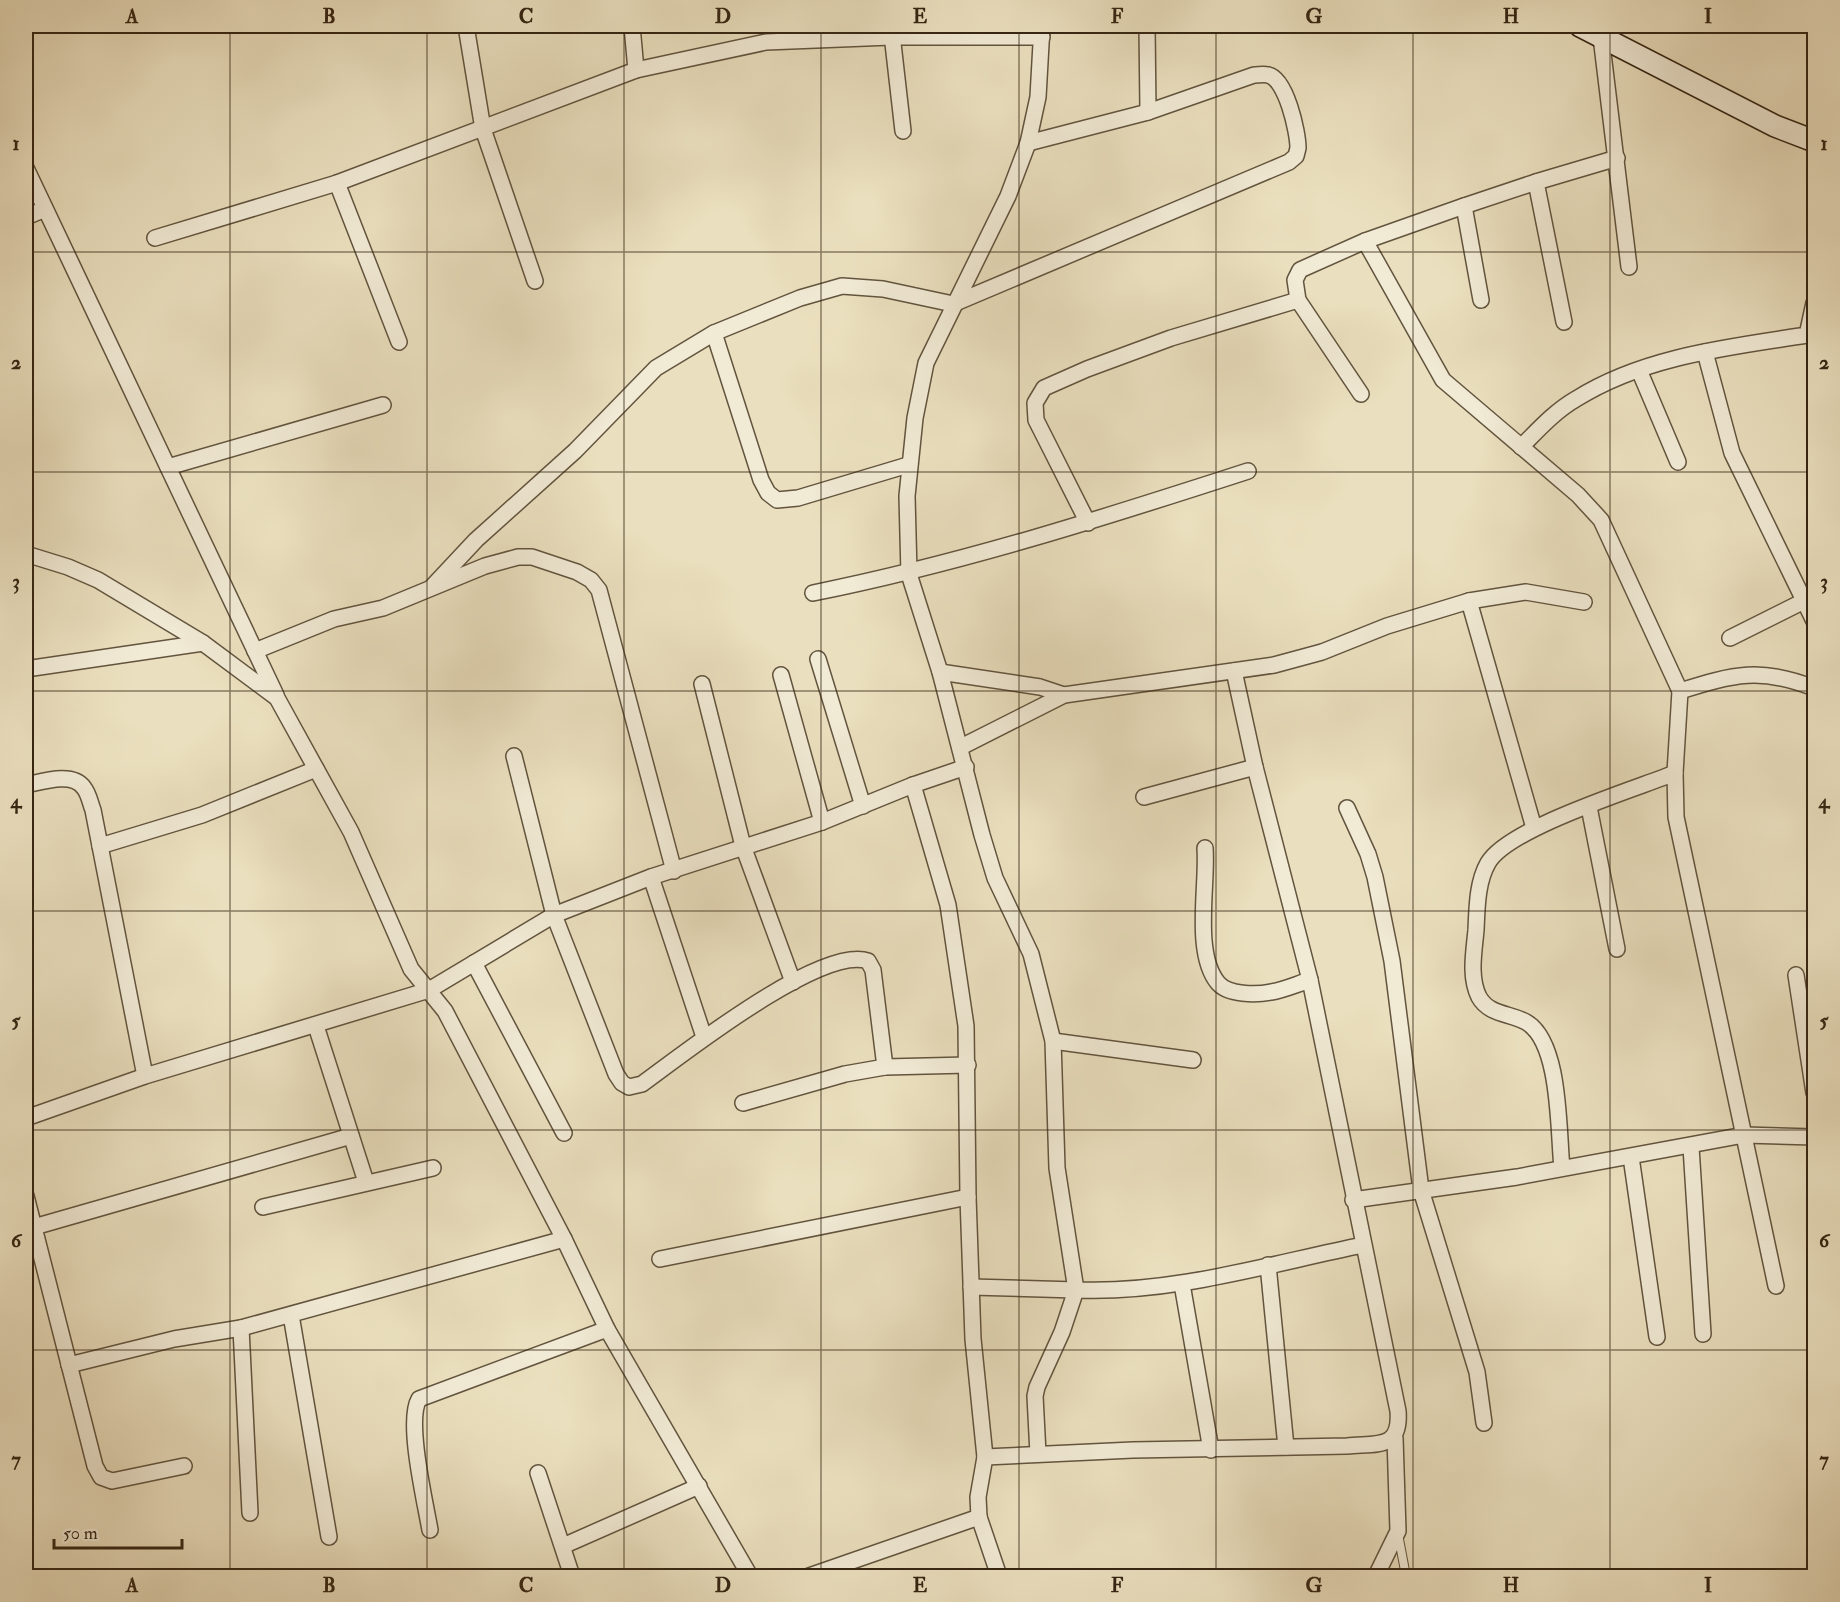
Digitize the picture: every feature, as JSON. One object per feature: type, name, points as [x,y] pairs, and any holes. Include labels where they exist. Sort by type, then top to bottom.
[{"type":"main road","points":[[1580,26],[1775,126],[1815,141]]},
{"type":"street","points":[[466,26],[483,129],[535,281]]},
{"type":"street","points":[[632,26],[636,70]]},
{"type":"street","points":[[1147,26],[1148,112]]},
{"type":"street","points":[[891,31],[903,131]]},
{"type":"street","points":[[155,238],[337,183],[636,70],[766,42],[891,31],[1042,31],[1038,97],[1028,143],[1008,196],[926,363],[908,465],[909,574],[940,672],[995,878],[1031,954],[1053,1041],[1057,1168],[1076,1290],[1062,1332],[1037,1387],[1035,1396],[1038,1454]]},
{"type":"street","points":[[1601,37],[1629,267]]},
{"type":"street","points":[[432,587],[476,540],[575,451],[656,368],[714,333],[800,298],[842,286],[882,289],[953,304],[1289,162],[1296,156],[1298,148],[1282,86],[1268,75],[1243,78],[1148,112],[1028,143]]},
{"type":"street","points":[[1361,394],[1298,300],[1295,280],[1300,270],[1365,241],[1464,206],[1617,158]]},
{"type":"street","points":[[26,168],[277,698],[351,832],[411,969],[445,1011],[564,1239],[607,1329],[750,1576]]},
{"type":"street","points":[[1536,182],[1564,322]]},
{"type":"street","points":[[337,183],[399,342]]},
{"type":"street","points":[[1464,206],[1481,300]]},
{"type":"street","points":[[26,217],[45,209]]},
{"type":"street","points":[[1365,241],[1443,380],[1578,495],[1600,520],[1680,691],[1675,773],[1676,817],[1776,1286]]},
{"type":"street","points":[[1088,523],[1036,420],[1035,403],[1044,388],[1087,369],[1171,338],[1298,300]]},
{"type":"street","points":[[1521,447],[1573,400],[1599,385],[1639,370],[1705,352],[1811,335],[1815,303]]},
{"type":"street","points":[[714,333],[761,480],[768,493],[777,500],[798,498],[908,465]]},
{"type":"street","points":[[1705,352],[1732,453],[1810,598],[1815,621]]},
{"type":"street","points":[[1639,370],[1678,462]]},
{"type":"street","points":[[168,467],[382,405]]},
{"type":"street","points":[[813,593],[909,574],[1088,523],[1248,471]]},
{"type":"street","points":[[26,554],[68,567],[98,580],[203,643],[277,698]]},
{"type":"street","points":[[255,651],[334,619],[383,608],[498,561],[518,556],[553,563],[591,580],[599,590],[605,610],[674,871]]},
{"type":"street","points":[[961,747],[1064,695],[1274,665],[1322,652],[1387,626],[1469,601],[1526,592],[1584,602]]},
{"type":"street","points":[[1730,638],[1810,598]]},
{"type":"street","points":[[1469,601],[1534,828]]},
{"type":"street","points":[[26,669],[203,643]]},
{"type":"street","points":[[818,658],[863,806]]},
{"type":"street","points":[[1234,670],[1255,767],[1310,980],[1353,1200],[1398,1411],[1398,1432],[1395,1438],[1398,1531],[1376,1576]]},
{"type":"street","points":[[940,672],[1040,687],[1064,695]]},
{"type":"street","points":[[1680,691],[1712,681],[1749,674],[1790,679],[1815,688]]},
{"type":"street","points":[[781,675],[822,822]]},
{"type":"street","points":[[702,684],[743,846],[793,982]]},
{"type":"street","points":[[514,756],[554,915],[616,1074],[626,1086],[642,1084],[704,1037],[793,982],[835,964],[860,958],[868,961],[874,982],[885,1067]]},
{"type":"street","points":[[26,1118],[145,1076],[429,990],[554,915],[651,877],[822,822],[913,785],[966,767]]},
{"type":"street","points":[[1144,797],[1255,767]]},
{"type":"street","points":[[100,846],[202,815],[316,769]]},
{"type":"street","points":[[1562,1168],[1548,1048],[1540,1034],[1525,1022],[1490,1009],[1482,1002],[1474,985],[1473,968],[1478,903],[1487,863],[1495,852],[1534,828],[1675,773]]},
{"type":"street","points":[[26,785],[53,779],[80,783],[85,788],[93,810],[145,1076]]},
{"type":"street","points":[[913,785],[948,905],[956,946],[966,1026],[971,1287],[985,1457],[978,1497],[979,1517],[999,1576]]},
{"type":"street","points":[[1589,807],[1617,949]]},
{"type":"street","points":[[1347,808],[1373,870],[1392,962],[1421,1190],[1477,1372],[1484,1423]]},
{"type":"street","points":[[1205,848],[1205,941],[1217,982],[1224,988],[1258,994],[1273,992],[1310,980]]},
{"type":"street","points":[[651,877],[704,1037]]},
{"type":"street","points":[[474,963],[564,1133]]},
{"type":"street","points":[[1796,975],[1815,1093]]},
{"type":"street","points":[[316,1026],[366,1182]]},
{"type":"street","points":[[1053,1041],[1193,1060]]},
{"type":"street","points":[[744,1103],[845,1074],[885,1067],[968,1065]]},
{"type":"street","points":[[1353,1200],[1631,1157],[1744,1135],[1815,1137]]},
{"type":"street","points":[[34,1227],[351,1136]]},
{"type":"street","points":[[1691,1147],[1703,1334]]},
{"type":"street","points":[[1631,1157],[1657,1337]]},
{"type":"street","points":[[262,1207],[433,1168]]},
{"type":"street","points":[[26,1196],[95,1466],[101,1478],[123,1480],[184,1466]]},
{"type":"street","points":[[660,1259],[968,1197]]},
{"type":"street","points":[[69,1365],[174,1340],[241,1328],[564,1239]]},
{"type":"street","points":[[971,1287],[1102,1291],[1182,1284],[1364,1245]]},
{"type":"street","points":[[1268,1265],[1286,1447]]},
{"type":"street","points":[[1182,1284],[1211,1450]]},
{"type":"street","points":[[291,1315],[329,1537]]},
{"type":"street","points":[[241,1328],[250,1514]]},
{"type":"street","points":[[430,1530],[415,1433],[414,1406],[418,1398],[450,1389],[607,1329]]},
{"type":"street","points":[[985,1457],[1347,1446],[1382,1443],[1395,1438]]},
{"type":"street","points":[[538,1473],[572,1576]]},
{"type":"street","points":[[563,1546],[699,1486]]},
{"type":"street","points":[[809,1576],[979,1517]]},
{"type":"lane","points":[[1398,1531],[1406,1576]]}]
